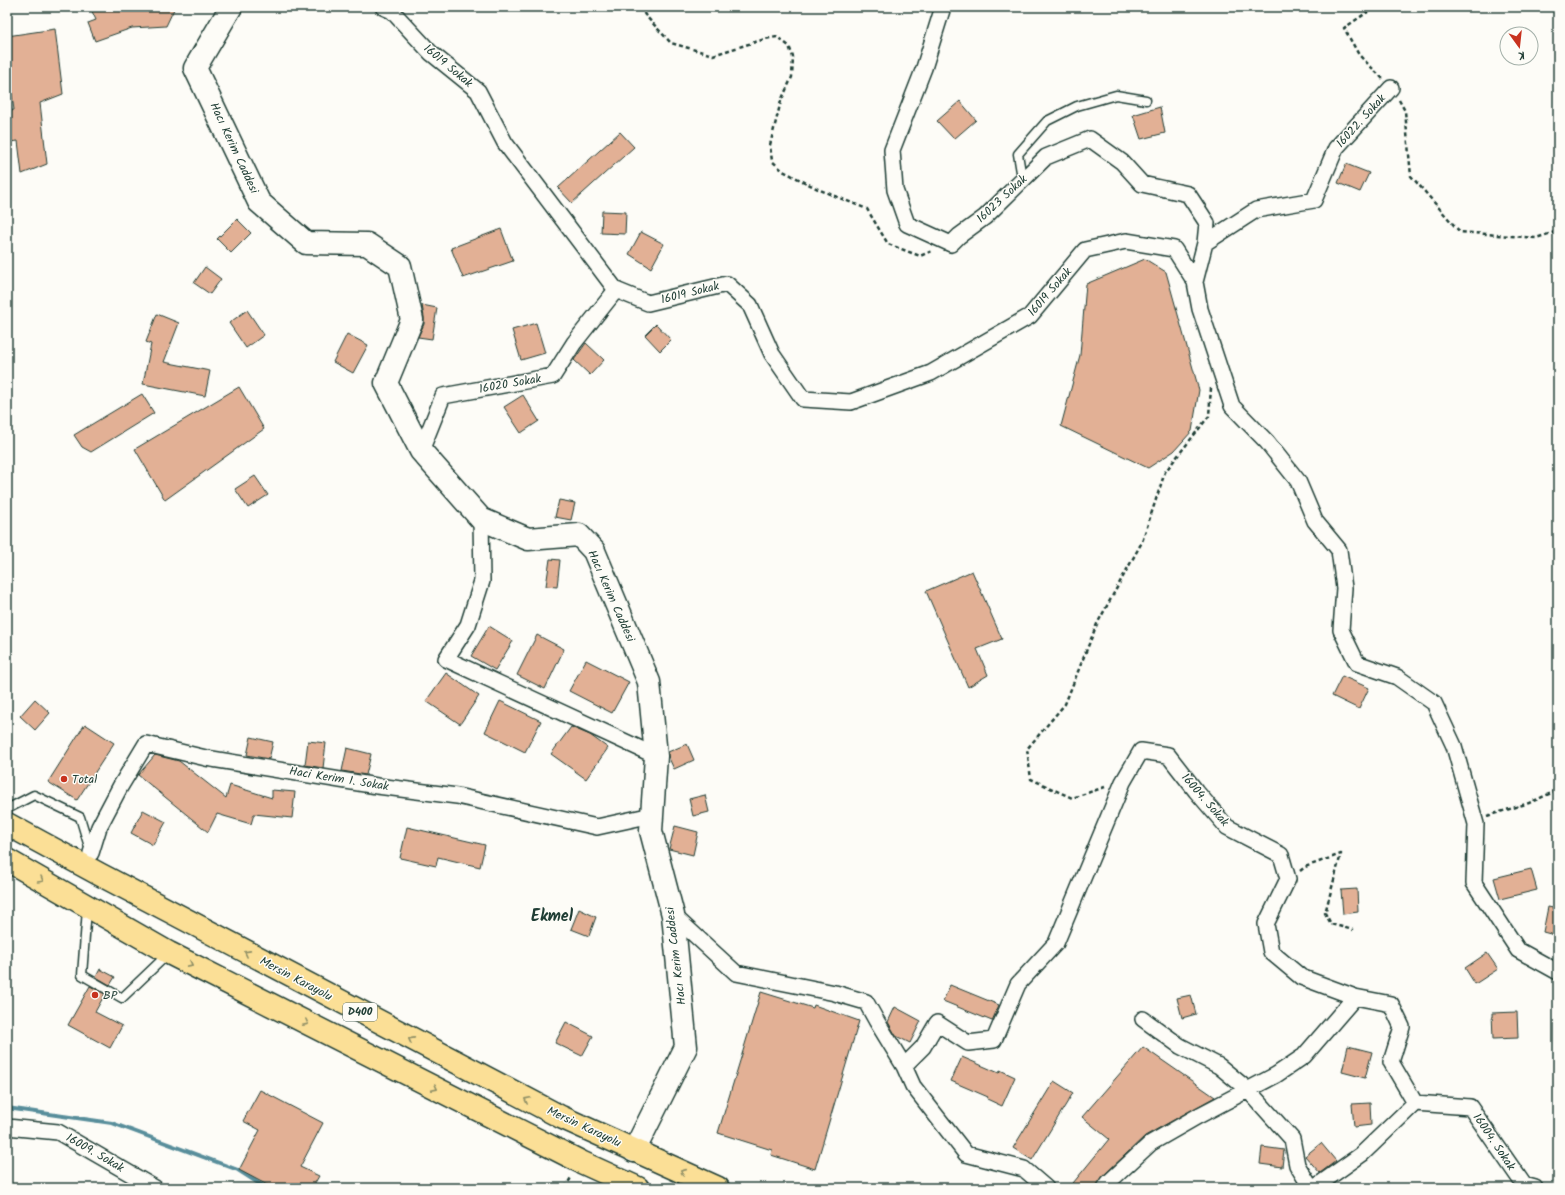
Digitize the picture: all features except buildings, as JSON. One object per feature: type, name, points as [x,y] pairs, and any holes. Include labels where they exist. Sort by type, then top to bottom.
[{"type":"highway","name":"Mersin Karayolu","points":[[7,824],[98,874],[457,1064],[561,1117],[718,1188]]},
{"type":"highway","points":[[7,860],[169,953],[581,1162],[638,1188]]},
{"type":"street","name":"Hacı Kerim Caddesi","points":[[231,7],[195,68],[259,202],[306,242],[367,244],[400,266],[412,320],[386,383],[421,451],[481,519],[528,539],[579,535],[594,551],[649,682],[656,756],[651,831],[673,915],[686,1047],[634,1151]]},
{"type":"street","name":"16019 Sokak","points":[[383,7],[392,11],[431,53],[478,91],[505,143],[616,290],[648,303],[727,284],[750,306],[772,354],[804,399],[851,402],[931,373],[1030,316],[1085,250],[1126,241],[1174,249],[1195,282]]},
{"type":"street","points":[[943,7],[924,68],[892,150],[895,190],[907,224],[951,244]]},
{"type":"street","name":"16022. Sokak","points":[[1205,243],[1256,210],[1314,200],[1336,148],[1391,88]]},
{"type":"street","name":"16023 Sokak","points":[[951,244],[985,217],[1046,157],[1090,139],[1122,162],[1142,184],[1188,194],[1207,223],[1205,243],[1195,282]]},
{"type":"street","points":[[1195,282],[1200,309],[1232,406],[1267,442],[1298,481],[1315,521],[1340,550],[1344,588],[1341,630],[1357,663],[1396,677],[1434,703],[1454,746],[1476,824],[1474,883],[1518,950],[1558,972]]},
{"type":"street","name":"16020 Sokak","points":[[421,451],[443,396],[553,376],[574,343],[616,290]]},
{"type":"street","points":[[481,519],[482,581],[468,625],[446,659],[656,756]]},
{"type":"street","name":"Haci Kerim 1. Sokak","points":[[92,853],[99,827],[120,787],[146,744],[206,758],[377,786],[457,796],[597,827],[652,815]]},
{"type":"street","name":"16004. Sokak","points":[[904,1066],[923,1047],[937,1023],[968,1043],[994,1040],[1018,984],[1056,943],[1123,782],[1141,751],[1168,755],[1227,827],[1281,855],[1288,879]]},
{"type":"street","points":[[1143,1019],[1180,1046],[1219,1066],[1248,1090],[1292,1139],[1296,1165],[1313,1188],[1362,1154],[1415,1103],[1391,1062],[1402,1026],[1391,1004],[1355,997],[1301,977],[1271,952],[1266,924],[1288,879]]},
{"type":"street","points":[[673,915],[736,973],[836,993],[866,1002],[904,1066],[913,1086],[966,1154],[1024,1169],[1046,1188]]},
{"type":"street","points":[[1105,1188],[1151,1143],[1198,1116],[1276,1075],[1304,1056],[1355,997]]},
{"type":"street","name":"16004. Sokak","points":[[1415,1103],[1470,1107],[1524,1184],[1535,1188]]},
{"type":"street","name":"16009. Sokak","points":[[7,1127],[58,1132],[155,1188]]},
{"type":"lane","points":[[1026,177],[1021,172],[1018,154],[1047,121],[1077,106],[1116,95],[1146,100]]},
{"type":"lane","points":[[7,809],[34,795],[80,817],[98,874]]},
{"type":"lane","points":[[87,906],[82,974],[122,998],[169,953]]},
{"type":"path","points":[[640,7],[644,15],[671,43],[713,55],[765,39],[777,37],[789,46],[793,58],[792,77],[781,101],[770,145],[772,161],[783,171],[802,181],[867,209],[888,244],[920,256],[951,244]]},
{"type":"path","points":[[1375,7],[1344,28],[1359,56],[1391,88],[1405,111],[1411,176],[1460,232],[1536,238],[1558,231]]},
{"type":"path","points":[[1123,782],[1072,798],[1031,779],[1027,749],[1065,704],[1097,624],[1142,542],[1165,472],[1209,416],[1211,385]]},
{"type":"path","points":[[1474,818],[1507,811],[1558,790]]},
{"type":"path","points":[[1288,879],[1305,867],[1341,854],[1325,913],[1331,924],[1353,930]]},
{"type":"waterway","points":[[7,1108],[112,1123],[238,1170],[266,1188]]},
{"type":"place","name":"Total","points":[[64,779]]},
{"type":"place","name":"BP","points":[[95,995]]},
{"type":"district","name":"Ekmel","points":[[552,916]]}]
